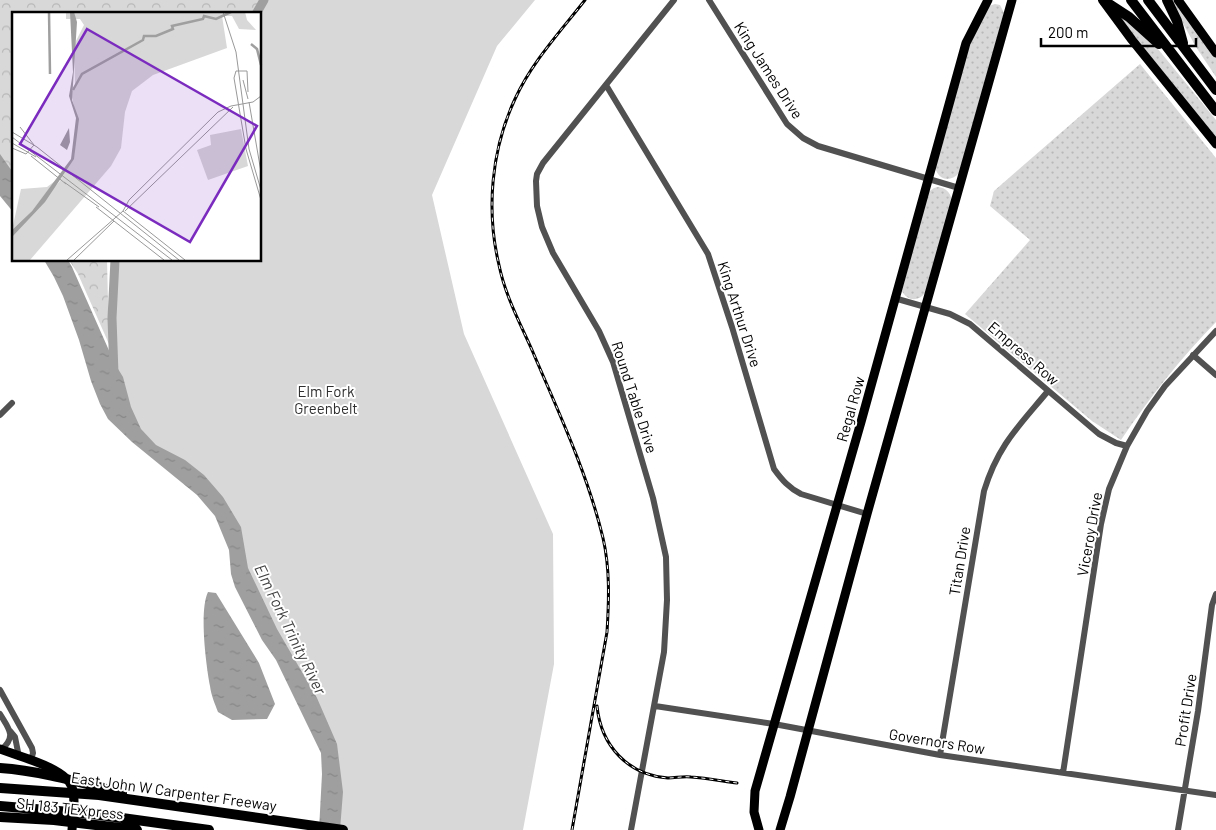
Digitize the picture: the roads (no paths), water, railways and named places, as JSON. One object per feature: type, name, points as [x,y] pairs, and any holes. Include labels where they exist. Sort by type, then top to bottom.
[{"type":"highway","points":[[1103,0],[1129,17],[1174,58]]},
{"type":"highway","points":[[1131,0],[1216,111]]},
{"type":"highway","points":[[1148,0],[1216,90]]},
{"type":"highway","points":[[1167,0],[1177,21],[1185,49]]},
{"type":"highway","points":[[0,768],[27,770],[169,805]]},
{"type":"highway","name":"East John W Carpenter Freeway","points":[[0,788],[65,792],[344,830]]},
{"type":"highway","name":"SH 183 TEXpress","points":[[0,806],[93,814],[208,830]]},
{"type":"highway","name":"SH 183 TEXpress","points":[[0,817],[54,820],[137,830]]},
{"type":"main road","name":"Regal Row","points":[[759,830],[754,812],[755,791],[861,422],[966,43],[988,0]]},
{"type":"main road","points":[[1103,0],[1132,40],[1216,144]]},
{"type":"main road","points":[[1178,0],[1216,53]]},
{"type":"main road","points":[[780,830],[1010,1]]},
{"type":"main road","points":[[0,749],[59,772],[70,782],[74,794],[72,830]]},
{"type":"street","name":"Round Table Drive","points":[[631,830],[655,706],[666,631],[668,585],[665,555],[656,509],[613,362],[595,325],[550,246],[540,219],[536,197],[536,178],[540,167],[674,0]]},
{"type":"street","name":"King James Drive","points":[[709,0],[786,124],[796,133],[818,146],[959,188]]},
{"type":"street","name":"King Arthur Drive","points":[[606,85],[708,254],[774,469],[791,489],[867,514]]},
{"type":"street","name":"Empress Row","points":[[894,298],[950,314],[970,324],[1105,438],[1127,446]]},
{"type":"street","name":"Viceroy Drive","points":[[1063,773],[1101,524],[1109,489],[1127,446],[1147,411],[1165,386],[1216,331]]},
{"type":"street","points":[[1193,355],[1216,375]]},
{"type":"street","name":"Titan Drive","points":[[940,755],[984,491],[1000,452],[1023,420],[1048,391]]},
{"type":"street","points":[[0,415],[12,403]]},
{"type":"street","name":"Profit Drive","points":[[1178,830],[1212,605],[1216,594]]},
{"type":"street","points":[[0,690],[32,748],[34,753],[32,760]]},
{"type":"street","name":"Governors Row","points":[[655,706],[774,724],[940,755],[1216,795]]},
{"type":"street","points":[[0,714],[15,737],[19,757]]},
{"type":"street","points":[[0,749],[10,742],[10,730]]},
{"type":"water","points":[[0,154],[12,171],[12,211],[0,196]]},
{"type":"water","points":[[45,261],[69,261],[115,364],[123,377],[131,407],[141,429],[156,445],[185,460],[204,475],[223,497],[241,527],[248,568],[277,629],[317,698],[337,744],[343,792],[340,830],[319,830],[322,774],[321,753],[276,660],[262,640],[235,587],[231,574],[229,550],[215,516],[197,495],[132,442],[108,419],[91,381],[79,340],[54,277]]},
{"type":"water","points":[[208,592],[216,593],[259,663],[275,704],[267,719],[232,720],[218,712],[213,699],[205,652],[204,612]]},
{"type":"waterway","points":[[257,12],[264,0]]},
{"type":"waterway","points":[[114,374],[112,318],[115,261]]},
{"type":"railway","points":[[572,830],[607,632],[607,561],[603,538],[589,489],[562,419],[505,287],[495,244],[492,202],[496,160],[507,119],[515,99],[538,60],[585,0]]},
{"type":"railway","points":[[597,706],[604,734],[611,746],[619,756],[641,771],[654,776],[668,778],[688,777],[737,783]]},
{"type":"park label","name":"Elm Fork Greenbelt","points":[[326,400]]},
{"type":"water label","name":"Elm Fork Trinity River","points":[[291,629]]}]
